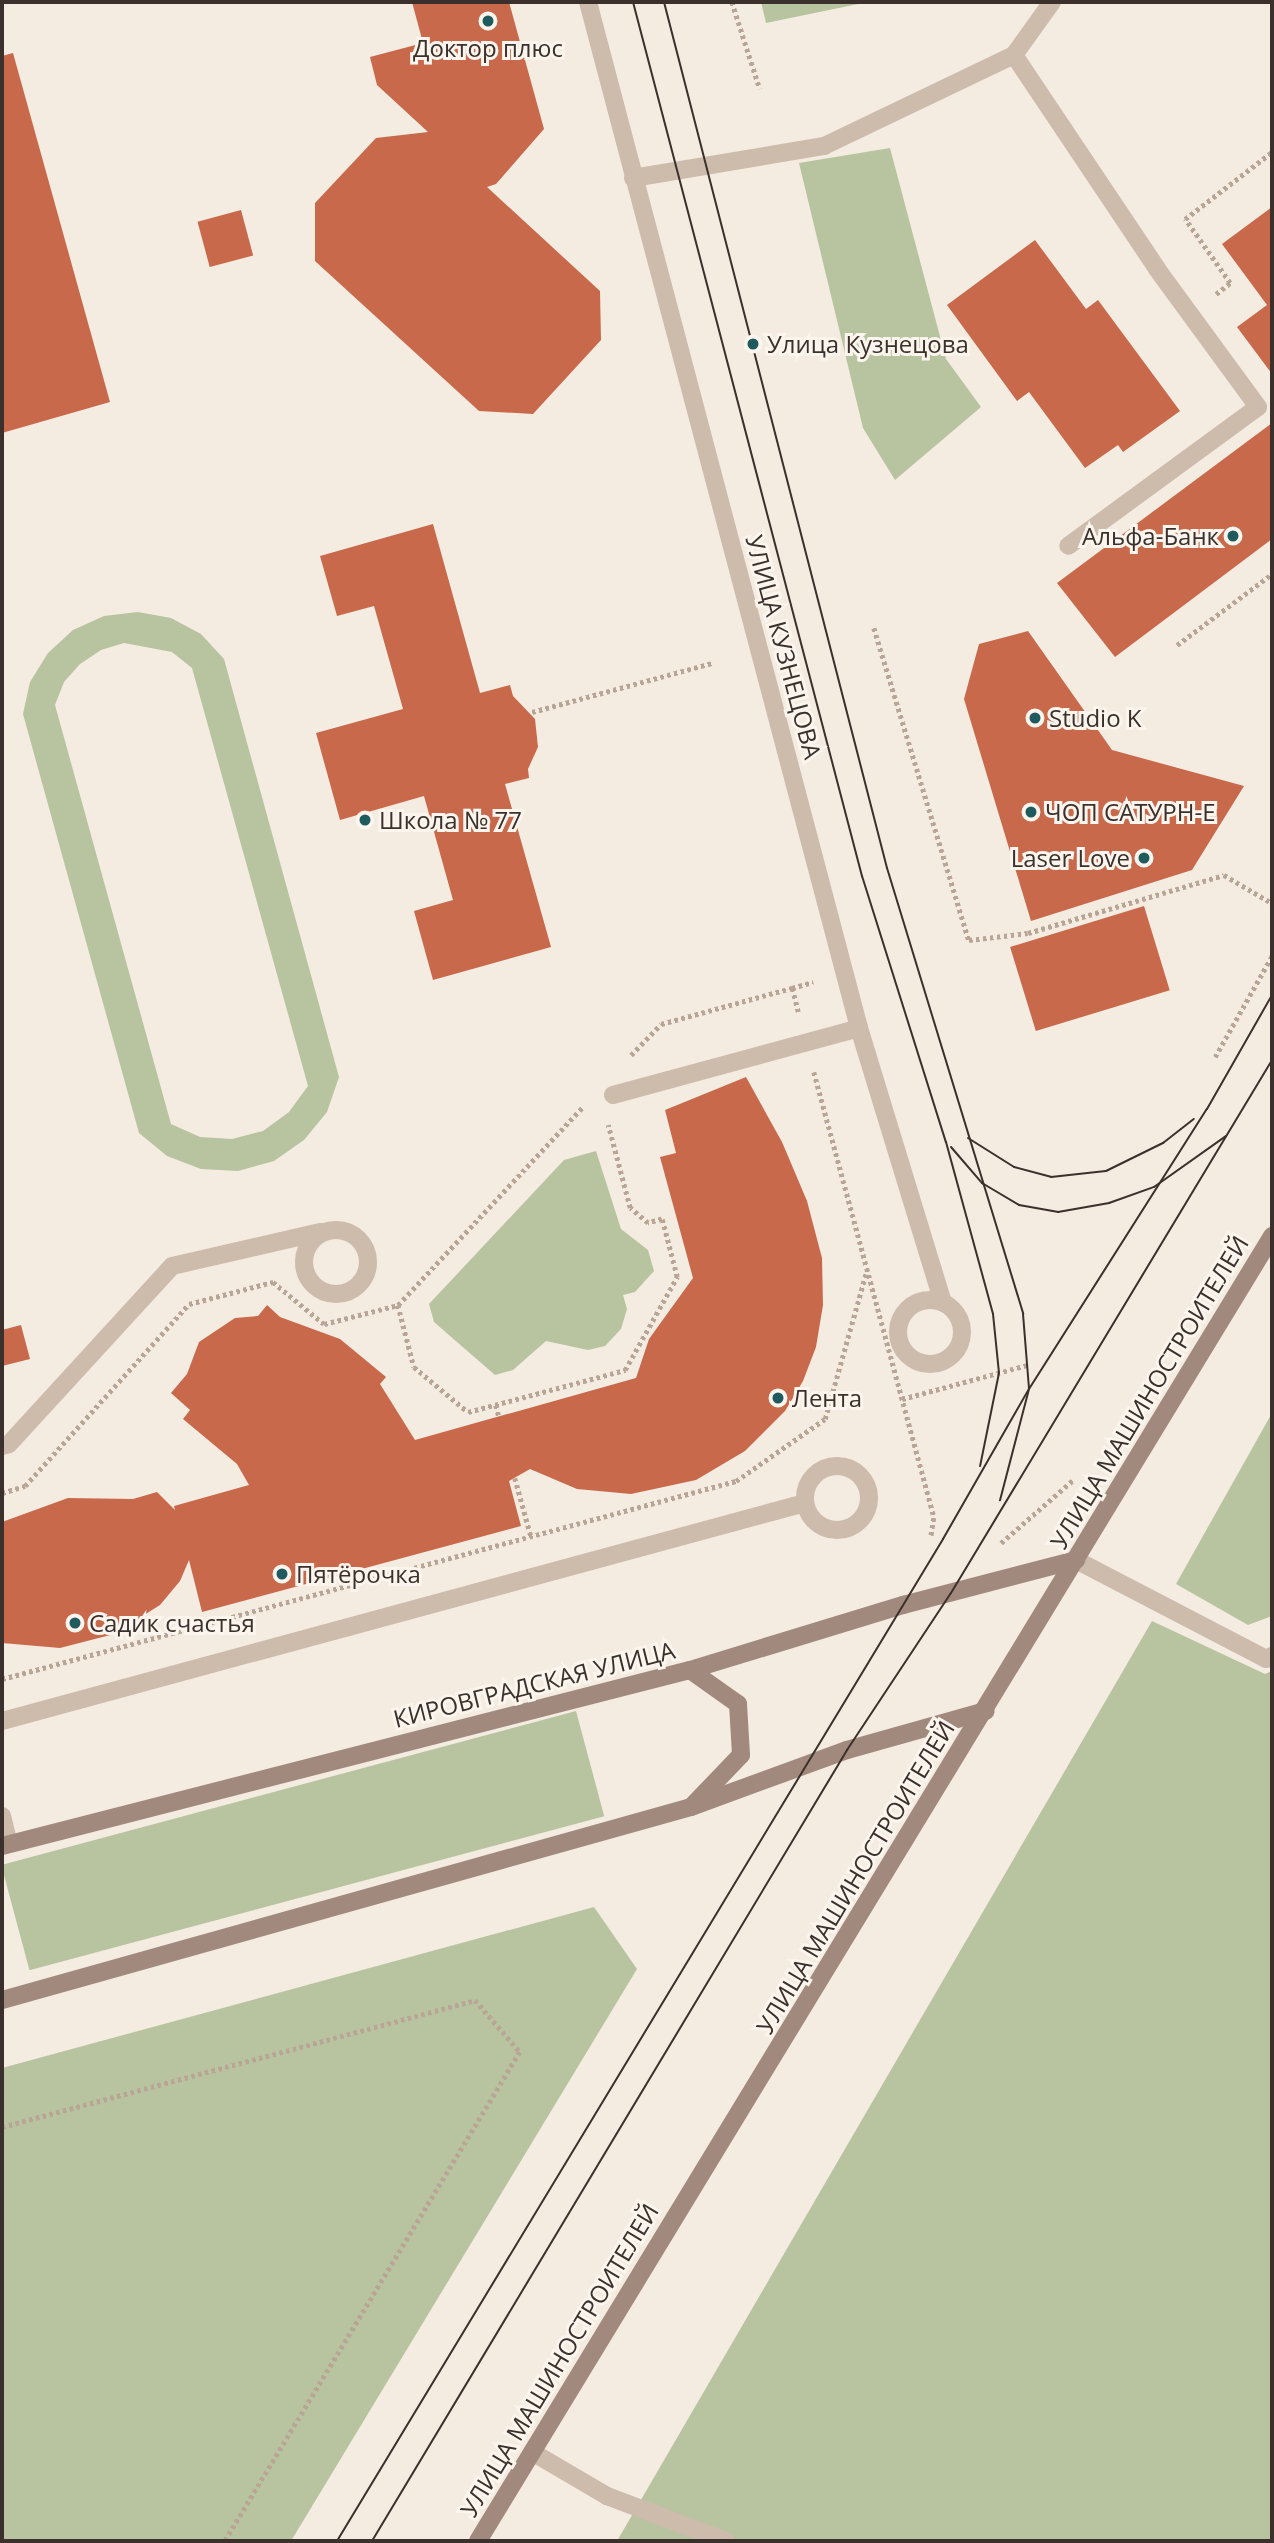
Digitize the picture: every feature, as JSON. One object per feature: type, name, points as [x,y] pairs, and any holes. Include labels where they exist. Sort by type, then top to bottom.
[{"type":"main road","name":"УЛИЦА МАШИНОСТРОИТЕЛЕЙ","points":[[478,2541],[986,1711],[1272,1236]]},
{"type":"main road","name":"КИРОВГРАДСКАЯ УЛИЦА","points":[[6,1845],[691,1670],[904,1605],[1076,1560]]},
{"type":"main road","points":[[691,1670],[738,1704],[741,1755],[691,1807]]},
{"type":"main road","points":[[2,2000],[691,1807],[847,1751],[986,1711]]},
{"type":"street","name":"УЛИЦА КУЗНЕЦОВА","points":[[588,2],[859,1028],[943,1302]]},
{"type":"street","points":[[633,178],[824,146],[1014,55],[1052,2]]},
{"type":"street","points":[[1014,55],[1157,269],[1258,407],[1068,546]]},
{"type":"street","points":[[613,1095],[859,1028]]},
{"type":"street","points":[[2,1446],[9,1444],[172,1266],[320,1232]]},
{"type":"street","points":[[2,1721],[805,1503]]},
{"type":"street","points":[[1076,1560],[1266,1659],[1272,1656]]},
{"type":"street","points":[[2,1816],[6,1845]]},
{"type":"street","points":[[532,2452],[607,2496],[726,2541]]},
{"type":"path","points":[[732,2],[760,89]]},
{"type":"path","points":[[1230,283],[1185,219],[1272,152]]},
{"type":"path","points":[[1177,645],[1272,574]]},
{"type":"path","points":[[874,628],[969,940],[1028,933],[1224,875],[1272,903]]},
{"type":"path","points":[[531,712],[712,663]]},
{"type":"path","points":[[1215,1057],[1272,956]]},
{"type":"path","points":[[625,1062],[661,1024],[818,981]]},
{"type":"path","points":[[792,988],[934,1518],[931,1536]]},
{"type":"path","points":[[2,1493],[25,1486],[189,1304],[273,1282],[324,1324],[398,1305],[589,1101]]},
{"type":"path","points":[[398,1305],[414,1367],[468,1412],[625,1370],[677,1277],[662,1219],[648,1223],[630,1208],[606,1117]]},
{"type":"path","points":[[2,1679],[736,1481],[825,1419],[867,1270]]},
{"type":"path","points":[[902,1399],[1027,1366]]},
{"type":"path","points":[[495,1405],[499,1417]]},
{"type":"path","points":[[515,1478],[531,1536]]},
{"type":"path","points":[[991,1551],[1074,1479]]},
{"type":"path","points":[[2,2127],[475,2000],[520,2052],[225,2541]]},
{"type":"green space","points":[[761,2],[868,2],[766,23]]},
{"type":"green space","points":[[890,148],[946,359],[981,407],[895,480],[863,428],[799,163]]},
{"type":"green space","points":[[138,612],[171,618],[201,634],[224,659],[339,1077],[327,1112],[304,1140],[274,1161],[238,1171],[201,1169],[167,1156],[139,1133],[23,714],[30,682],[48,653],[73,630],[104,616]],"holes":[[[124,643],[172,652],[192,668],[308,1086],[289,1112],[263,1131],[232,1139],[200,1137],[171,1124],[55,705],[64,682],[80,664],[101,650]]]},
{"type":"green space","points":[[596,1151],[621,1229],[648,1250],[654,1271],[635,1292],[623,1295],[627,1309],[621,1329],[605,1346],[588,1350],[546,1341],[513,1370],[495,1375],[434,1322],[429,1304],[564,1160]]},
{"type":"green space","points":[[1272,1413],[1272,1616],[1248,1625],[1176,1584]]},
{"type":"green space","points":[[1152,1621],[1265,1674],[1272,1671],[1272,2541],[617,2541]]},
{"type":"green space","points":[[576,1711],[604,1816],[29,1970],[2,1865]]},
{"type":"green space","points":[[594,1907],[637,1969],[291,2541],[2,2541],[2,2068]]},
{"type":"building","points":[[412,2],[509,2],[544,129],[496,184],[487,187],[600,291],[601,340],[533,414],[479,411],[315,261],[315,203],[376,138],[428,132],[377,85],[370,57],[423,43]]},
{"type":"building","points":[[13,53],[110,402],[2,433],[2,56]]},
{"type":"building","points":[[1272,207],[1272,374],[1237,327],[1267,305],[1222,244]]},
{"type":"building","points":[[241,210],[253,255],[210,267],[198,222]]},
{"type":"building","points":[[1035,240],[1086,309],[1098,300],[1180,411],[1123,452],[1118,445],[1085,468],[1029,392],[1017,401],[947,305]]},
{"type":"building","points":[[1272,423],[1272,539],[1115,657],[1057,583]]},
{"type":"building","points":[[433,524],[480,693],[510,685],[513,696],[535,719],[538,747],[528,769],[529,778],[505,784],[551,947],[433,980],[414,911],[453,900],[424,796],[340,820],[316,733],[403,709],[374,606],[337,616],[320,556]]},
{"type":"building","points":[[1028,631],[1112,750],[1244,786],[1192,870],[1031,921],[964,699],[979,644]]},
{"type":"building","points":[[1144,906],[1170,990],[1036,1031],[1010,947]]},
{"type":"building","points":[[746,1077],[782,1142],[807,1201],[822,1258],[823,1305],[816,1347],[803,1381],[785,1411],[745,1451],[696,1480],[631,1494],[577,1489],[530,1469],[509,1481],[521,1526],[202,1612],[189,1560],[180,1581],[160,1605],[114,1634],[60,1648],[2,1643],[2,1522],[68,1498],[133,1499],[157,1492],[175,1510],[174,1506],[249,1485],[237,1464],[183,1419],[190,1410],[171,1393],[187,1374],[199,1342],[235,1318],[258,1316],[267,1305],[280,1317],[340,1339],[386,1377],[380,1384],[415,1440],[636,1378],[649,1339],[693,1278],[660,1157],[676,1153],[665,1110]]},
{"type":"building","points":[[21,1325],[30,1359],[2,1366],[2,1330]]},
{"type":"tram line","points":[[633,2],[862,876],[946,1142],[993,1314],[999,1373],[980,1466]]},
{"type":"tram line","points":[[664,2],[887,868],[1023,1314],[1029,1389],[1000,1500]]},
{"type":"tram line","points":[[337,2541],[943,1539],[1029,1389],[1207,1109],[1272,995]]},
{"type":"tram line","points":[[372,2541],[847,1750],[951,1593],[1272,1060]]},
{"type":"tram line","points":[[968,1138],[1014,1167],[1051,1177],[1106,1171],[1163,1143],[1194,1119]]},
{"type":"tram line","points":[[951,1147],[982,1183],[1019,1205],[1058,1212],[1109,1203],[1154,1187],[1226,1136]]},
{"type":"place","name":"Доктор плюс","points":[[488,21]]},
{"type":"place","name":"Улица Кузнецова","points":[[753,344]]},
{"type":"place","name":"Альфа-Банк","points":[[1233,536]]},
{"type":"place","name":"Studio K","points":[[1035,718]]},
{"type":"place","name":"ЧОП САТУРН-Е","points":[[1031,812]]},
{"type":"place","name":"Школа № 77","points":[[365,820]]},
{"type":"place","name":"Laser Love","points":[[1144,858]]},
{"type":"place","name":"Лента","points":[[778,1398]]},
{"type":"place","name":"Пятёрочка","points":[[282,1574]]},
{"type":"place","name":"Садик счастья","points":[[75,1623]]}]
